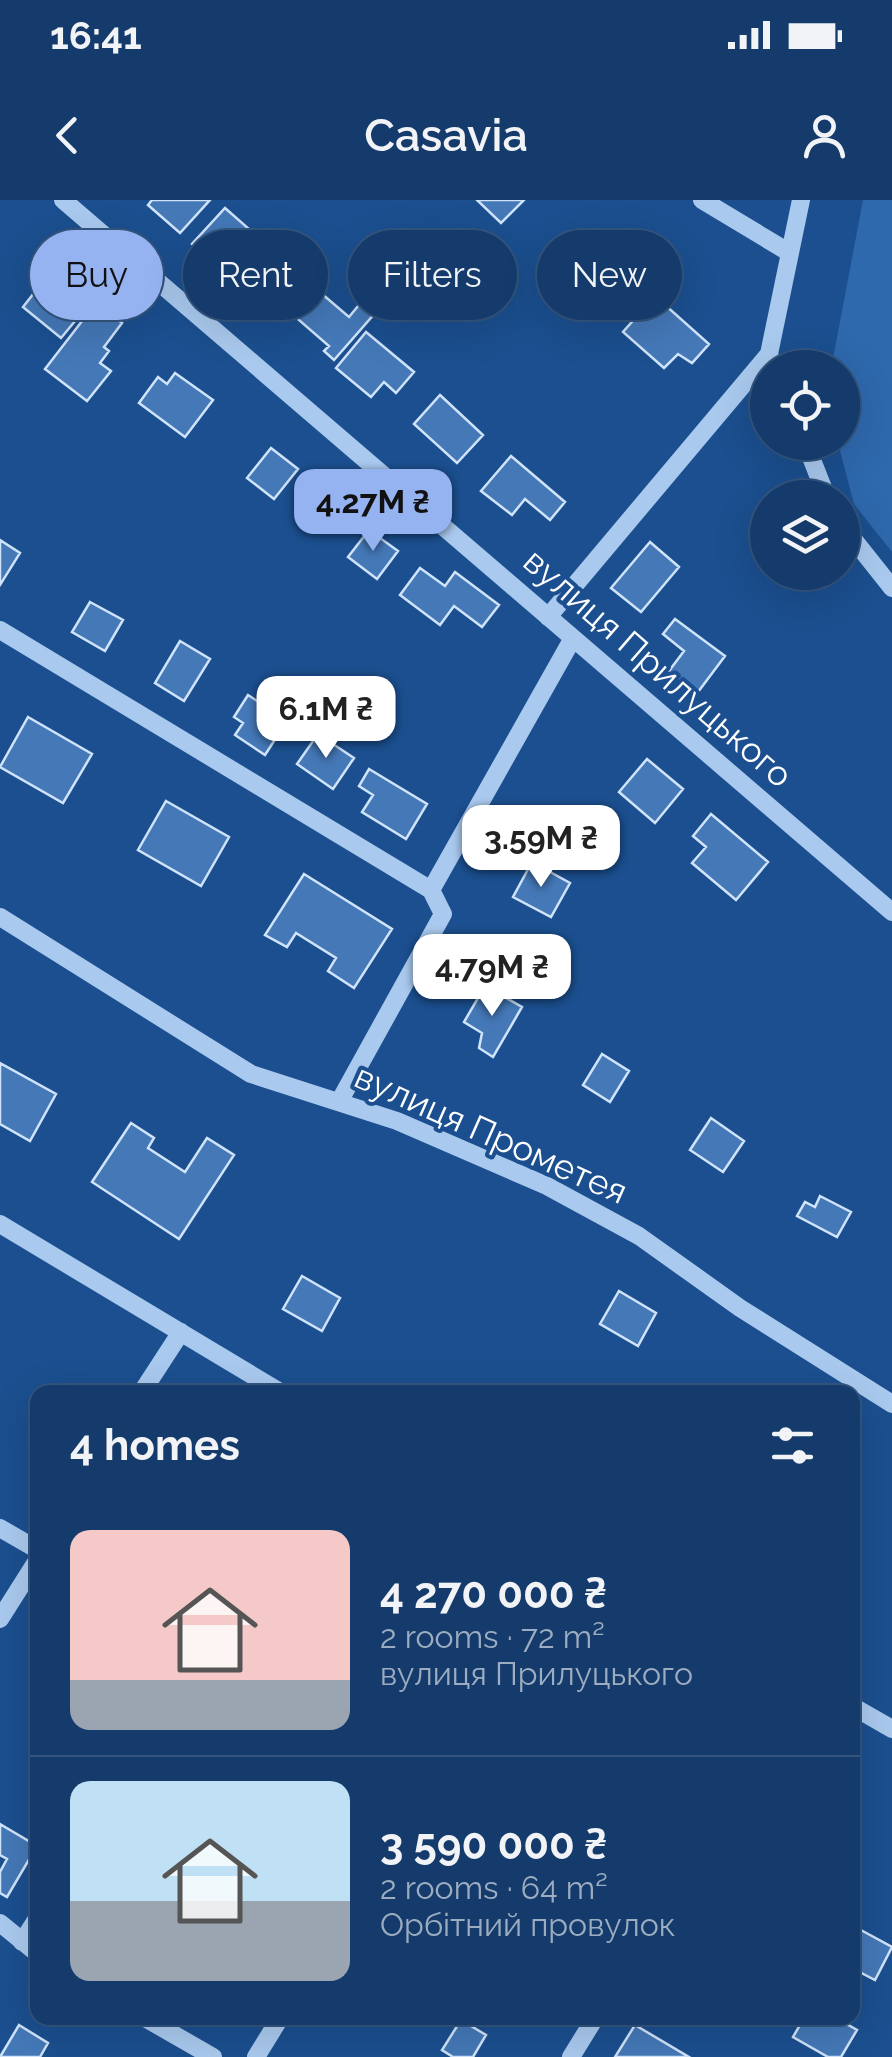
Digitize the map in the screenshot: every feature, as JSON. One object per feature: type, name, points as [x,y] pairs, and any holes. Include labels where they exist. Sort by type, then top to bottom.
[{"type":"street","name":"вулиця Прилуцького","points":[[63,200],[892,912]]},
{"type":"street","points":[[702,200],[790,253]]},
{"type":"street","points":[[774,350],[801,200]]},
{"type":"street","points":[[548,617],[750,386]]},
{"type":"street","points":[[860,548],[892,588]]},
{"type":"street","points":[[0,630],[432,890],[442,914],[339,1102]]},
{"type":"street","points":[[432,890],[573,638]]},
{"type":"street","name":"вулиця Прометея","points":[[0,917],[251,1074],[397,1121],[547,1186],[640,1236],[740,1308],[892,1404]]},
{"type":"street","points":[[0,1224],[268,1385]]},
{"type":"street","points":[[147,1385],[181,1332]]},
{"type":"street","points":[[0,1528],[30,1545]]},
{"type":"street","points":[[0,1618],[30,1571]]},
{"type":"street","points":[[860,1711],[892,1729]]},
{"type":"street","points":[[0,1924],[30,1948]]},
{"type":"street","points":[[22,1942],[30,1930]]},
{"type":"street","points":[[157,2025],[213,2057]]},
{"type":"street","points":[[256,2057],[276,2025]]},
{"type":"street","points":[[571,2057],[591,2025]]},
{"type":"shaded area","points":[[863,200],[892,200],[892,552],[860,512],[860,480],[848,480],[842,460],[860,460],[860,350],[835,350]]},
{"type":"building","points":[[152,200],[210,200],[180,233],[148,205]]},
{"type":"building","points":[[477,200],[524,200],[501,223]]},
{"type":"building","points":[[225,208],[249,229],[248,230],[205,230]]},
{"type":"building","points":[[328,299],[348,320],[369,320],[334,360],[324,351],[329,346],[299,320],[328,320]]},
{"type":"building","points":[[39,320],[76,320],[61,338]]},
{"type":"building","points":[[83,320],[122,323],[104,347],[109,351],[100,363],[111,371],[87,401],[45,369]]},
{"type":"building","points":[[634,320],[682,320],[709,344],[692,363],[678,354],[664,368],[623,332]]},
{"type":"building","points":[[366,332],[414,372],[396,393],[384,382],[371,397],[336,368]]},
{"type":"building","points":[[175,373],[213,400],[185,437],[139,403],[158,377],[167,384]]},
{"type":"building","points":[[440,395],[483,435],[457,463],[414,424]]},
{"type":"building","points":[[271,448],[298,469],[274,499],[247,478]]},
{"type":"building","points":[[511,456],[565,502],[550,520],[525,499],[512,515],[481,491]]},
{"type":"building","points":[[369,530],[398,551],[377,579],[348,557]]},
{"type":"building","points":[[0,540],[20,553],[0,585]]},
{"type":"building","points":[[650,542],[679,567],[641,612],[611,588]]},
{"type":"building","points":[[420,568],[445,586],[455,572],[499,605],[482,627],[454,606],[440,625],[400,595]]},
{"type":"building","points":[[90,602],[123,620],[105,651],[72,632]]},
{"type":"building","points":[[675,619],[725,656],[698,692],[669,671],[684,651],[663,634]]},
{"type":"building","points":[[180,641],[210,659],[184,701],[155,683]]},
{"type":"building","points":[[248,695],[287,721],[265,755],[235,735],[243,723],[234,717]]},
{"type":"building","points":[[28,717],[92,754],[63,803],[0,767]]},
{"type":"building","points":[[318,734],[354,758],[333,789],[297,764]]},
{"type":"building","points":[[647,759],[683,789],[655,823],[619,792]]},
{"type":"building","points":[[369,769],[427,804],[406,839],[362,812],[373,795],[359,786]]},
{"type":"building","points":[[166,801],[229,837],[201,886],[138,850]]},
{"type":"building","points":[[711,814],[768,862],[736,900],[692,863],[706,847],[693,836]]},
{"type":"building","points":[[532,862],[570,883],[551,917],[513,897]]},
{"type":"building","points":[[304,874],[392,929],[354,988],[328,971],[336,958],[296,933],[287,947],[265,935]]},
{"type":"building","points":[[485,986],[522,1007],[493,1057],[479,1048],[482,1033],[464,1022]]},
{"type":"building","points":[[602,1054],[629,1071],[610,1102],[583,1085]]},
{"type":"building","points":[[0,1063],[56,1094],[30,1141],[0,1124]]},
{"type":"building","points":[[711,1118],[744,1141],[723,1172],[690,1150]]},
{"type":"building","points":[[131,1123],[154,1138],[148,1148],[185,1172],[207,1138],[234,1155],[179,1239],[92,1182]]},
{"type":"building","points":[[820,1196],[851,1212],[837,1237],[797,1216],[805,1202],[815,1207]]},
{"type":"building","points":[[302,1276],[340,1298],[322,1331],[283,1309]]},
{"type":"building","points":[[619,1291],[656,1313],[638,1346],[600,1324]]},
{"type":"building","points":[[0,1824],[30,1842],[30,1858],[7,1897],[0,1893],[0,1872],[7,1859],[0,1855]]},
{"type":"building","points":[[860,1930],[892,1947],[875,1980],[860,1972]]},
{"type":"building","points":[[19,2025],[48,2043],[40,2057],[0,2057]]},
{"type":"building","points":[[458,2025],[469,2025],[486,2035],[473,2057],[453,2057],[442,2050]]},
{"type":"building","points":[[635,2025],[689,2057],[615,2057]]},
{"type":"building","points":[[800,2025],[848,2025],[857,2030],[841,2057],[828,2057],[793,2037]]}]
